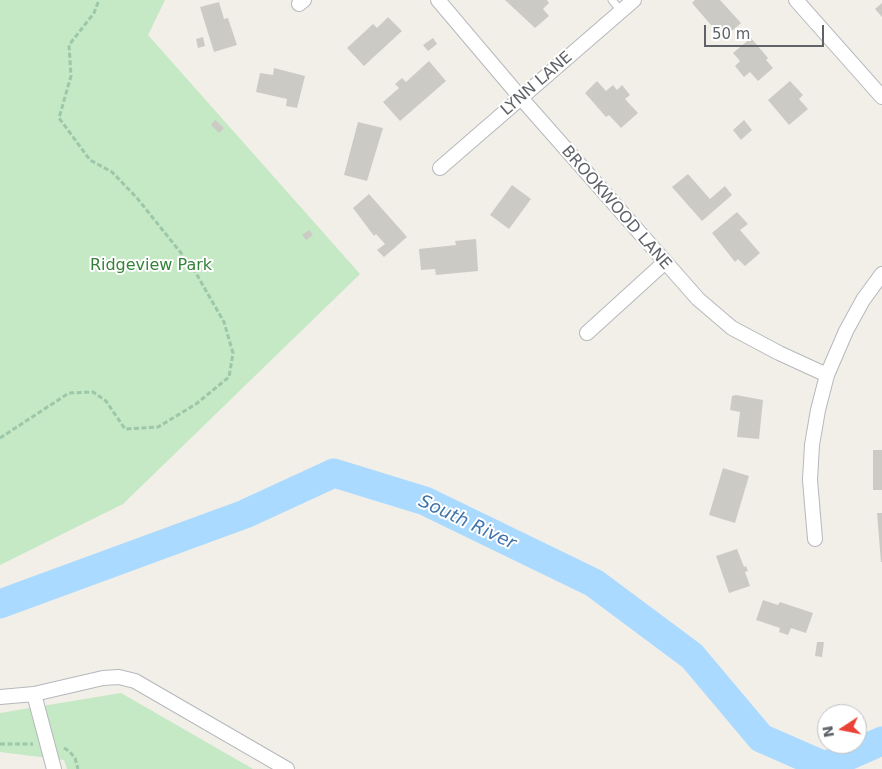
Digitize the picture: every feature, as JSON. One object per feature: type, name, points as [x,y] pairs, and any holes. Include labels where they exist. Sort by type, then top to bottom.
[{"type":"street","name":"BROOKWOOD LANE","points":[[438,0],[521,98],[698,299],[732,328],[779,353],[828,375]]},
{"type":"street","name":"LYNN LANE","points":[[440,168],[521,98],[617,5],[634,0]]},
{"type":"street","points":[[796,0],[882,97]]},
{"type":"street","points":[[587,333],[664,262]]},
{"type":"street","points":[[815,539],[810,480],[812,445],[818,410],[828,375],[846,331],[863,300],[882,274]]},
{"type":"street","points":[[0,697],[34,694],[103,678],[135,681],[287,769]]},
{"type":"street","points":[[34,694],[54,769]]},
{"type":"path","points":[[0,438],[69,393],[92,392],[106,401],[125,428],[158,427],[196,404],[228,377],[233,353],[224,322],[193,268],[137,198],[112,172],[90,160],[59,118],[71,76],[69,45],[94,13],[99,0]]},
{"type":"green space","name":"Ridgeview Park","points":[[0,0],[165,0],[148,35],[360,274],[123,504],[0,565]]},
{"type":"green space","points":[[121,693],[253,769],[67,769],[64,760],[0,752],[0,713]]},
{"type":"building","points":[[505,0],[547,0],[549,3],[543,9],[549,16],[535,28]]},
{"type":"building","points":[[695,0],[720,0],[741,23],[723,39],[692,3]]},
{"type":"building","points":[[219,2],[224,19],[228,18],[237,45],[214,52],[200,7]]},
{"type":"building","points":[[882,3],[882,17],[875,9]]},
{"type":"building","points":[[388,17],[402,31],[364,66],[347,48],[373,24],[377,28]]},
{"type":"building","points":[[203,37],[205,46],[198,48],[196,39]]},
{"type":"building","points":[[433,38],[437,44],[428,51],[423,45]]},
{"type":"building","points":[[751,38],[768,58],[766,60],[773,68],[758,81],[750,72],[744,77],[735,66],[740,61],[733,53]]},
{"type":"building","points":[[429,61],[446,81],[400,121],[383,102],[399,88],[395,84],[402,78],[406,82]]},
{"type":"building","points":[[274,68],[305,76],[297,108],[286,106],[287,99],[256,92],[260,73],[273,75]]},
{"type":"building","points":[[597,81],[606,91],[613,85],[617,90],[622,85],[630,95],[625,99],[638,113],[621,128],[609,115],[606,117],[585,93]]},
{"type":"building","points":[[790,81],[803,95],[799,99],[808,109],[789,125],[768,100]]},
{"type":"building","points":[[215,120],[224,128],[219,133],[211,125]]},
{"type":"building","points":[[744,120],[752,130],[741,140],[733,130]]},
{"type":"building","points":[[358,122],[383,128],[367,181],[344,175]]},
{"type":"building","points":[[688,174],[710,199],[725,186],[732,195],[702,221],[672,187]]},
{"type":"building","points":[[512,185],[531,199],[509,229],[490,215]]},
{"type":"building","points":[[369,194],[407,237],[384,257],[377,250],[385,244],[376,234],[374,236],[353,208]]},
{"type":"building","points":[[737,212],[748,224],[740,230],[760,253],[745,266],[738,259],[735,262],[712,233]]},
{"type":"building","points":[[309,230],[313,235],[306,240],[302,235]]},
{"type":"building","points":[[476,239],[478,271],[436,275],[435,269],[421,270],[419,249],[456,245],[455,241]]},
{"type":"building","points":[[736,395],[763,400],[759,439],[737,437],[740,412],[730,410],[732,396]]},
{"type":"building","points":[[873,450],[882,450],[882,490],[873,490]]},
{"type":"building","points":[[723,468],[749,476],[735,523],[709,515]]},
{"type":"building","points":[[877,513],[882,513],[882,562],[881,562]]},
{"type":"building","points":[[737,549],[744,567],[746,566],[748,571],[745,572],[750,586],[729,593],[716,556]]},
{"type":"building","points":[[763,600],[778,605],[780,602],[813,613],[806,633],[791,628],[788,635],[779,632],[780,628],[756,620]]},
{"type":"building","points":[[817,642],[824,642],[822,657],[815,656]]},
{"type":"waterway","name":"South River","points":[[0,604],[245,514],[334,473],[425,501],[594,583],[692,656],[761,738],[825,766],[882,741]]}]
